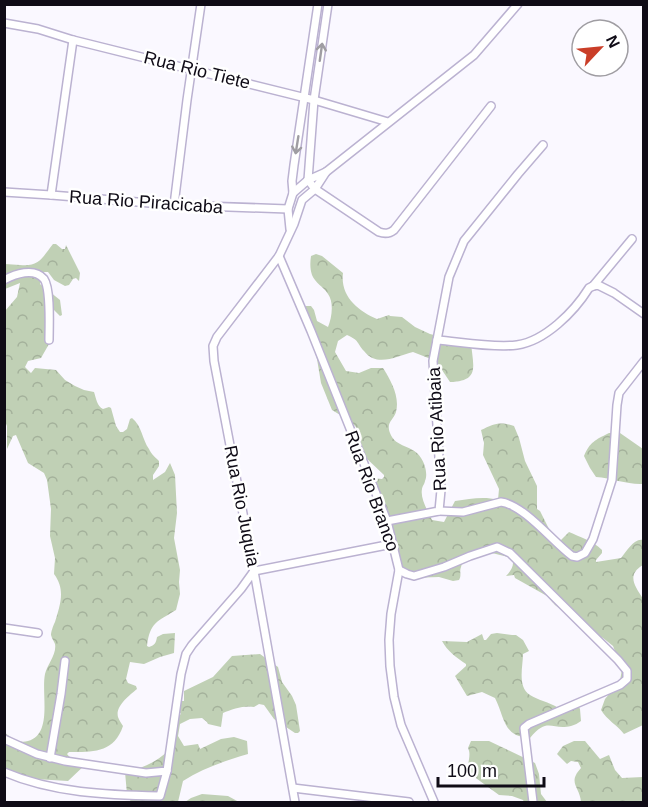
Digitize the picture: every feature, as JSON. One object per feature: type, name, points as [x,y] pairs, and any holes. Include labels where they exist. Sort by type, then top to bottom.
[{"type":"street","points":[[174,205],[201,4]]},
{"type":"street","points":[[288,209],[293,193],[294,165],[318,4]]},
{"type":"street","points":[[328,4],[314,100],[308,180],[315,189],[379,231],[387,234],[394,230],[491,106]]},
{"type":"street","points":[[293,193],[308,180],[326,172],[474,55],[519,4]]},
{"type":"street","name":"Rua Rio Tiete","points":[[4,22],[314,100],[388,122]]},
{"type":"street","points":[[51,195],[73,40]]},
{"type":"street","name":"Rua Rio Atibaia","points":[[387,522],[439,511],[441,490],[433,361],[449,277],[464,241],[543,145]]},
{"type":"street","points":[[293,193],[302,200],[315,189],[326,172]]},
{"type":"street","name":"Rua Rio Piracicaba","points":[[4,192],[174,205],[288,209]]},
{"type":"street","name":"Rua Rio Juquia","points":[[295,802],[213,346],[217,337],[279,256],[302,200]]},
{"type":"street","name":"Rua Rio Juquia","points":[[288,209],[290,231]]},
{"type":"street","points":[[437,340],[501,346],[528,342],[557,324],[572,311],[632,239]]},
{"type":"street","name":"Rua Rio Branco","points":[[279,256],[387,522],[399,570],[389,640],[394,697],[401,725],[434,802]]},
{"type":"street","points":[[4,280],[14,275],[30,272],[44,280],[48,294],[49,340]]},
{"type":"street","points":[[593,286],[598,285],[614,293],[644,314]]},
{"type":"street","points":[[439,511],[462,512],[501,502],[507,503],[522,511],[572,556],[585,554],[593,539],[612,480],[619,393],[644,361]]},
{"type":"street","points":[[4,772],[33,783],[54,787],[100,794],[160,796],[186,654],[254,571],[392,544]]},
{"type":"street","points":[[399,570],[414,576],[497,547],[510,553],[627,671],[627,679],[620,685],[524,728],[533,802]]},
{"type":"street","points":[[4,628],[38,633]]},
{"type":"street","points":[[50,758],[65,661]]},
{"type":"street","points":[[4,739],[50,758],[146,772],[163,771]]},
{"type":"street","points":[[293,788],[409,802]]},
{"type":"green space","points":[[53,244],[62,249],[65,249],[66,245],[80,273],[79,281],[76,278],[73,279],[69,285],[65,286],[54,280],[48,272],[44,272],[40,284],[60,300],[62,315],[51,310],[53,337],[41,358],[28,361],[25,367],[31,373],[35,368],[56,370],[65,380],[75,386],[94,392],[101,408],[111,408],[120,432],[127,429],[132,418],[138,425],[150,451],[159,461],[153,480],[165,472],[170,463],[175,475],[177,513],[174,538],[180,570],[180,594],[176,610],[152,627],[147,646],[154,645],[157,637],[163,634],[175,633],[174,653],[144,664],[130,662],[126,679],[137,689],[119,709],[118,717],[123,726],[119,735],[102,749],[69,752],[67,754],[71,758],[87,763],[68,781],[35,779],[5,769],[4,732],[18,741],[25,742],[36,737],[41,730],[45,674],[55,652],[51,634],[59,610],[61,592],[54,574],[55,558],[50,536],[51,509],[47,480],[44,473],[28,463],[16,435],[13,436],[7,449],[7,426],[4,419],[5,311],[17,297],[20,283],[5,289],[5,264],[32,265],[43,257]]},
{"type":"green space","points":[[316,254],[322,256],[343,273],[347,296],[370,316],[377,319],[389,315],[402,317],[415,327],[430,334],[471,341],[473,370],[471,375],[460,381],[450,382],[436,361],[413,352],[387,359],[375,359],[364,351],[356,340],[347,335],[338,341],[335,352],[346,371],[359,373],[371,368],[383,368],[386,373],[397,400],[396,412],[389,426],[390,433],[392,438],[414,451],[422,460],[426,475],[422,497],[432,520],[444,522],[455,501],[482,498],[498,500],[499,489],[483,455],[484,443],[481,430],[500,423],[514,426],[525,461],[537,486],[537,509],[555,541],[561,540],[569,532],[591,542],[602,550],[596,562],[621,558],[634,543],[643,540],[643,565],[633,577],[643,599],[643,725],[624,734],[601,710],[605,699],[620,681],[622,669],[613,646],[581,625],[547,596],[515,578],[514,575],[506,576],[512,568],[512,558],[476,549],[464,558],[460,578],[453,581],[439,577],[411,578],[395,561],[386,538],[389,518],[385,507],[373,485],[362,473],[370,478],[382,479],[384,475],[364,456],[360,449],[356,427],[332,410],[321,383],[317,359],[303,310],[306,306],[311,306],[317,321],[328,327],[332,306],[330,297],[313,278],[310,264],[311,256]]},
{"type":"green space","points":[[609,433],[620,433],[643,449],[643,484],[596,477],[590,468],[584,456],[588,447]]},
{"type":"green space","points":[[482,634],[486,640],[491,634],[516,635],[523,640],[529,651],[523,654],[522,682],[526,691],[533,697],[557,707],[576,701],[580,709],[581,721],[565,727],[546,726],[536,731],[530,738],[521,737],[506,725],[495,698],[482,692],[467,696],[455,676],[466,664],[449,651],[442,641],[467,642]]},
{"type":"green space","points":[[260,654],[278,667],[282,682],[296,705],[300,731],[295,733],[274,719],[264,705],[259,704],[223,713],[221,727],[208,724],[202,718],[190,719],[180,724],[178,736],[184,746],[198,744],[200,749],[221,739],[234,737],[247,741],[248,754],[206,769],[183,781],[178,802],[131,802],[127,794],[125,772],[148,764],[168,751],[175,718],[181,714],[172,703],[184,701],[184,691],[213,677],[232,656]]},
{"type":"green space","points":[[471,741],[489,741],[535,763],[539,774],[541,794],[547,802],[524,802],[512,796],[499,795],[469,773],[468,748]]},
{"type":"green space","points":[[574,741],[585,741],[600,759],[609,755],[615,770],[622,778],[643,777],[643,802],[581,802],[575,785],[575,778],[581,768],[578,762],[571,761],[567,764],[557,754],[563,746]]},
{"type":"green space","points":[[202,794],[228,796],[239,802],[185,802]]}]
